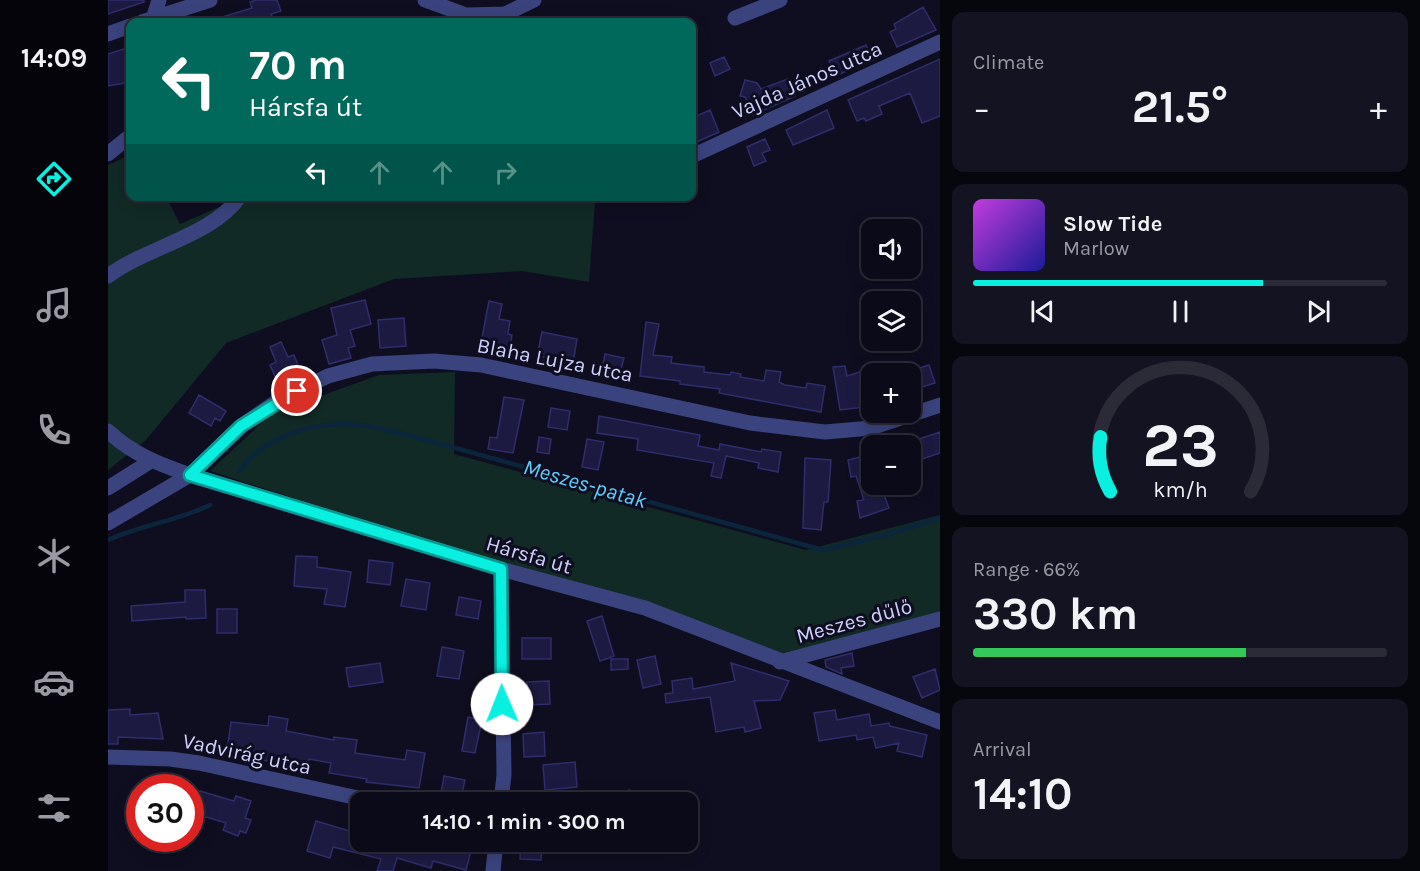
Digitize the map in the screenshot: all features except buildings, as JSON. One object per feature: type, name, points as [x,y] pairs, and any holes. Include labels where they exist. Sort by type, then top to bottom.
[{"type":"street","points":[[149,18],[159,0]]},
{"type":"street","points":[[156,18],[210,0]]},
{"type":"street","points":[[425,0],[466,15],[505,14],[534,0]]},
{"type":"street","points":[[735,18],[780,0]]},
{"type":"street","points":[[108,34],[126,27]]},
{"type":"street","name":"Vajda János utca","points":[[696,154],[940,42]]},
{"type":"street","points":[[108,154],[126,139]]},
{"type":"street","points":[[108,276],[127,262],[208,224],[227,211],[236,201]]},
{"type":"street","name":"Blaha Lujza utca","points":[[108,523],[190,475],[241,426],[282,398],[328,376],[372,364],[434,361],[481,365],[750,423],[825,432],[871,428],[940,405]]},
{"type":"street","name":"Hársfa út","points":[[108,431],[123,445],[151,461],[190,475],[501,569],[645,608],[940,722]]},
{"type":"street","points":[[108,488],[151,461]]},
{"type":"street","points":[[501,569],[504,775],[502,792]]},
{"type":"street","name":"Meszes dűlő","points":[[780,662],[940,619]]},
{"type":"street","name":"Vadvirág utca","points":[[108,757],[170,759],[199,763],[350,796]]},
{"type":"street","points":[[493,871],[495,852]]},
{"type":"green space","points":[[126,157],[126,201],[168,201],[180,224],[233,201],[595,201],[589,282],[522,271],[394,279],[226,343],[146,440],[108,470],[108,165]]},
{"type":"green space","points":[[455,372],[454,454],[806,550],[940,515],[940,617],[778,656],[210,471],[271,414],[379,375]]},
{"type":"waterway","name":"Meszes-patak","points":[[239,471],[260,450],[287,435],[323,425],[355,425],[423,439],[823,550],[889,534],[940,518]]},
{"type":"waterway","name":"Meszes-patak","points":[[108,540],[210,505]]},
{"type":"route","points":[[297,391],[282,398],[241,426],[190,475],[501,569],[502,704]]}]
